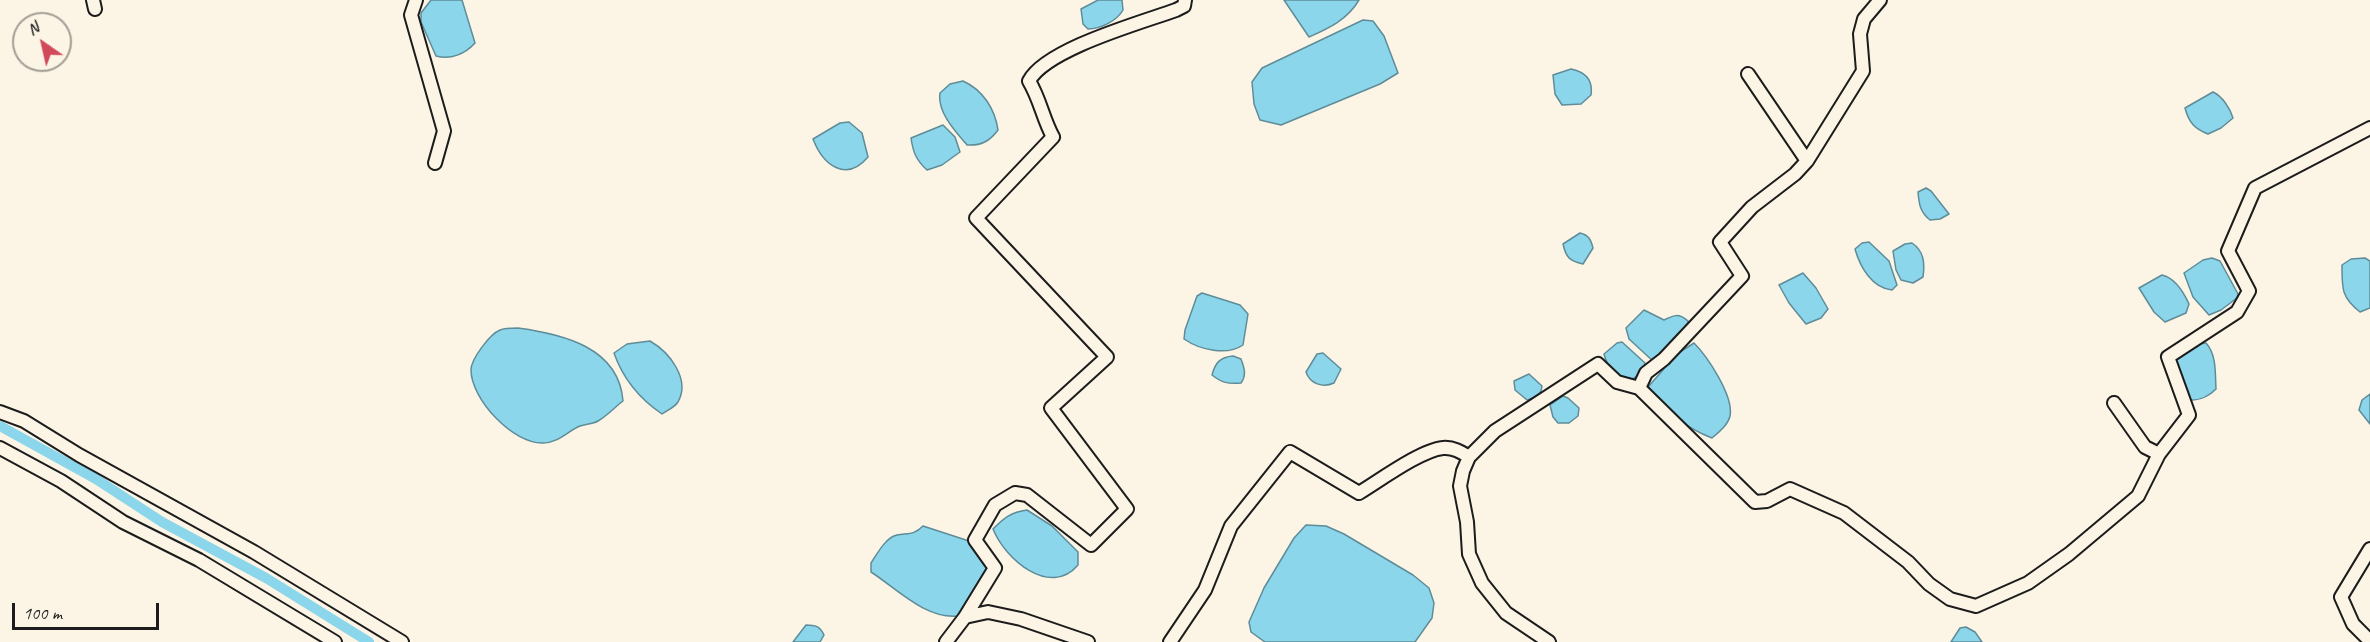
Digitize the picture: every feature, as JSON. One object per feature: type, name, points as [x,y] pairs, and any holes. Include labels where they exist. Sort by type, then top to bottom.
[{"type":"street","points":[[416,0],[411,15],[444,131],[435,163]]},
{"type":"street","points":[[946,642],[965,617],[995,568],[975,540],[995,505],[1015,493],[1027,495],[1092,545],[1127,509],[1051,408],[1107,357],[976,218],[1053,137],[1047,127],[1037,95],[1029,81],[1034,71],[1069,50],[1176,10],[1184,6],[1185,0]]},
{"type":"street","points":[[1639,388],[1646,373],[1664,359],[1742,276],[1720,242],[1752,207],[1795,174],[1807,161],[1863,71],[1860,34],[1864,19],[1880,0]]},
{"type":"street","points":[[1748,74],[1807,161]]},
{"type":"street","points":[[1549,642],[1506,612],[1482,582],[1469,554],[1467,522],[1460,486],[1462,471],[1469,457],[1495,431],[1598,364],[1617,382],[1639,388],[1755,502],[1767,501],[1790,489],[1809,496],[1844,513],[1908,562],[1929,584],[1950,599],[1976,606],[2028,583],[2069,554],[2138,496],[2158,454],[2189,415],[2168,357],[2236,312],[2249,291],[2228,251],[2255,188],[2370,128]]},
{"type":"street","points":[[2114,403],[2145,447],[2158,454]]},
{"type":"street","points":[[0,412],[24,421],[80,455],[254,552],[402,642]]},
{"type":"street","points":[[0,448],[61,481],[123,522],[199,560],[336,642]]},
{"type":"street","points":[[1170,642],[1205,590],[1231,526],[1290,452],[1359,493],[1415,459],[1442,448],[1457,450],[1469,457]]},
{"type":"street","points":[[2370,549],[2341,597],[2353,624],[2370,641]]},
{"type":"street","points":[[965,617],[988,612],[1021,619],[1088,642]]},
{"type":"water","points":[[431,0],[462,0],[475,43],[467,50],[452,57],[436,56],[421,22],[421,13]]},
{"type":"water","points":[[1098,0],[1122,0],[1123,10],[1108,24],[1088,29],[1083,24],[1081,9]]},
{"type":"water","points":[[1284,0],[1359,0],[1343,18],[1309,37]]},
{"type":"water","points":[[1363,20],[1373,21],[1384,36],[1398,73],[1380,84],[1281,125],[1260,120],[1254,104],[1252,82],[1262,68]]},
{"type":"water","points":[[1571,69],[1581,72],[1590,81],[1591,95],[1581,104],[1562,105],[1555,94],[1553,75]]},
{"type":"water","points":[[963,81],[987,101],[996,122],[998,130],[981,144],[967,145],[948,121],[941,107],[940,93],[950,84]]},
{"type":"water","points":[[2213,92],[2220,96],[2233,118],[2221,128],[2208,134],[2193,125],[2185,108]]},
{"type":"water","points":[[849,122],[862,133],[868,157],[860,165],[844,170],[829,163],[813,139],[840,123]]},
{"type":"water","points":[[943,125],[955,137],[960,152],[942,165],[927,170],[916,156],[911,138]]},
{"type":"water","points":[[1926,188],[1949,214],[1940,219],[1930,220],[1924,214],[1918,192]]},
{"type":"water","points":[[1580,233],[1589,238],[1593,248],[1583,264],[1569,258],[1563,244]]},
{"type":"water","points":[[1869,242],[1889,261],[1897,285],[1892,290],[1873,281],[1860,263],[1855,249],[1862,243]]},
{"type":"water","points":[[1912,243],[1923,258],[1924,267],[1923,277],[1913,283],[1901,280],[1896,270],[1893,251]]},
{"type":"water","points":[[2212,258],[2220,261],[2238,294],[2237,298],[2221,310],[2209,315],[2193,297],[2184,273],[2203,260]]},
{"type":"water","points":[[2365,258],[2370,261],[2370,308],[2360,312],[2349,302],[2344,292],[2342,265],[2351,259]]},
{"type":"water","points":[[1803,273],[1816,288],[1828,309],[1821,318],[1806,324],[1789,303],[1779,285]]},
{"type":"water","points":[[2162,275],[2175,283],[2189,304],[2186,313],[2165,322],[2154,312],[2139,288]]},
{"type":"water","points":[[1202,293],[1240,305],[1248,314],[1243,345],[1222,351],[1205,349],[1184,339],[1197,296]]},
{"type":"water","points":[[1644,310],[1664,320],[1676,316],[1688,321],[1688,329],[1654,362],[1629,339],[1626,328]]},
{"type":"water","points":[[518,328],[552,334],[586,346],[611,368],[619,383],[623,401],[598,421],[580,426],[548,442],[531,441],[507,428],[496,418],[478,394],[471,370],[482,347],[491,336],[502,329]]},
{"type":"water","points":[[650,341],[671,359],[682,384],[678,402],[662,414],[633,388],[614,353],[627,344]]},
{"type":"water","points":[[1622,342],[1645,363],[1642,372],[1629,381],[1613,370],[1604,354],[1617,343]]},
{"type":"water","points":[[1694,343],[1718,377],[1730,408],[1727,422],[1712,438],[1676,417],[1660,403],[1648,387],[1677,354]]},
{"type":"water","points":[[2206,343],[2214,359],[2216,389],[2202,398],[2186,399],[2176,359],[2198,344]]},
{"type":"water","points":[[1323,353],[1341,369],[1334,383],[1321,385],[1314,382],[1306,372],[1317,354]]},
{"type":"water","points":[[1233,356],[1241,359],[1243,365],[1244,374],[1241,383],[1225,382],[1212,375],[1219,361]]},
{"type":"water","points":[[1529,374],[1542,386],[1539,394],[1527,400],[1515,390],[1514,381]]},
{"type":"water","points":[[2370,394],[2370,424],[2359,410],[2362,400]]},
{"type":"water","points":[[1563,396],[1579,408],[1578,416],[1569,423],[1558,423],[1553,417],[1550,405]]},
{"type":"water","points":[[1027,510],[1052,526],[1078,552],[1078,565],[1067,574],[1055,578],[1030,571],[1007,552],[999,541],[993,529],[1008,516]]},
{"type":"water","points":[[1306,525],[1326,526],[1344,534],[1413,575],[1429,588],[1434,603],[1432,618],[1415,642],[1265,642],[1251,632],[1249,622],[1264,588],[1294,538]]},
{"type":"water","points":[[923,526],[969,541],[987,564],[989,572],[959,616],[947,616],[923,608],[871,572],[871,563],[889,539],[893,536],[914,532]]},
{"type":"water","points":[[806,625],[815,626],[821,630],[824,635],[820,642],[793,642]]},
{"type":"water","points":[[1966,627],[1975,632],[1982,642],[1951,642],[1960,628]]},
{"type":"waterway","points":[[0,426],[96,479],[162,522],[266,578],[369,642]]}]
